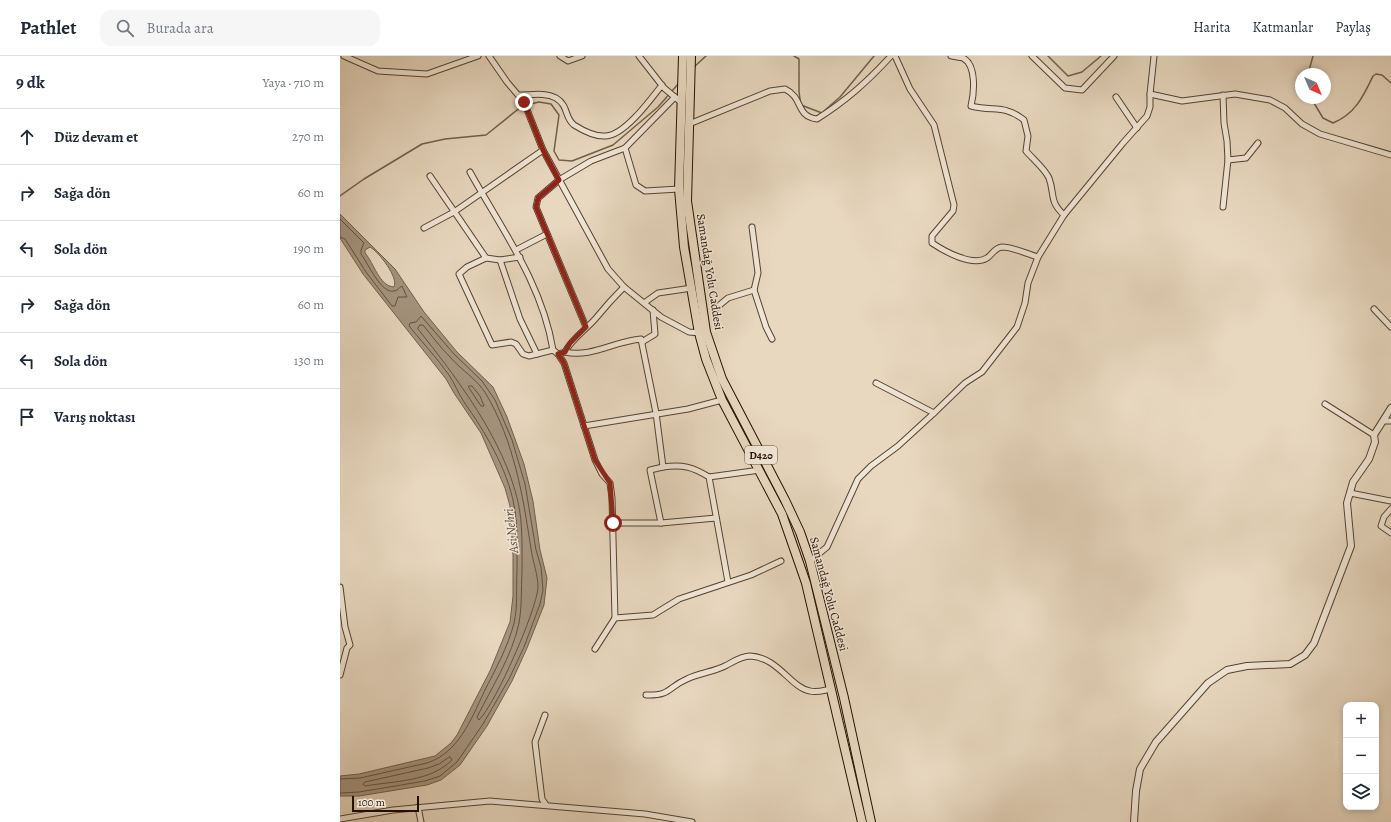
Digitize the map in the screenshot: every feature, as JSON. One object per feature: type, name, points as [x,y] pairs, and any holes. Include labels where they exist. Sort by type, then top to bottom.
[{"type":"highway","name":"Samandağ Yolu Caddesi","points":[[683,56],[679,189],[684,247],[703,333],[722,379],[800,532],[810,562],[844,698],[871,822]]},
{"type":"highway","name":"Samandağ Yolu Caddesi","points":[[691,56],[687,201],[706,359],[722,400],[782,514],[797,554],[806,583],[862,822]]},
{"type":"street","points":[[344,56],[378,71],[427,74],[478,56]]},
{"type":"street","points":[[489,56],[506,82],[524,102],[543,150],[608,269],[624,287],[653,310],[689,332],[703,333]]},
{"type":"street","points":[[560,56],[568,61],[582,56]]},
{"type":"street","points":[[639,56],[662,85],[682,103]]},
{"type":"street","points":[[689,124],[770,91],[786,89],[797,97],[801,109],[808,118],[817,119],[837,106],[866,83],[891,56]]},
{"type":"street","points":[[895,56],[910,89],[934,125],[954,205],[953,210],[932,236],[932,243],[967,260],[988,258],[996,249],[1002,247],[1038,257]]},
{"type":"street","points":[[951,56],[967,58],[970,64],[975,91],[971,106],[1007,110],[1024,120],[1028,136],[1026,151],[1048,177],[1052,189],[1053,202],[1064,215]]},
{"type":"street","points":[[1032,56],[1065,88],[1082,90],[1114,56]]},
{"type":"street","points":[[810,562],[827,547],[858,480],[871,466],[898,446],[934,414],[965,383],[982,372],[1017,327],[1025,302],[1028,283],[1038,257],[1064,215],[1123,143],[1138,128],[1149,112],[1154,56]]},
{"type":"street","points":[[519,95],[546,94],[556,98],[565,106],[569,120],[574,125],[594,134],[607,136],[615,133],[631,121],[662,85]]},
{"type":"street","points":[[1150,94],[1182,101],[1235,94],[1270,100],[1285,108],[1302,124],[1320,134],[1391,155]]},
{"type":"street","points":[[1223,207],[1228,160],[1224,122],[1224,95]]},
{"type":"street","points":[[586,327],[536,207],[538,198],[559,180],[591,161],[625,148],[674,96]]},
{"type":"street","points":[[1116,97],[1138,128]]},
{"type":"street","points":[[1228,160],[1246,158],[1258,143]]},
{"type":"street","points":[[625,148],[636,186],[645,190],[679,189]]},
{"type":"street","points":[[424,228],[454,212],[543,150]]},
{"type":"street","points":[[470,172],[532,280],[547,323],[553,350],[558,354],[564,363],[595,460],[610,483],[613,523],[612,555],[616,618],[595,649]]},
{"type":"street","points":[[430,176],[486,258]]},
{"type":"street","points":[[752,227],[758,273],[754,290],[766,327],[772,339]]},
{"type":"street","points":[[516,250],[547,234]]},
{"type":"street","points":[[520,257],[500,260],[486,258],[467,267],[459,274],[492,346],[511,342],[516,344],[522,354],[529,356],[553,350]]},
{"type":"street","points":[[500,260],[520,319],[537,354]]},
{"type":"street","points":[[565,352],[570,343],[624,287]]},
{"type":"street","points":[[644,303],[658,293],[692,288]]},
{"type":"street","points":[[716,308],[728,298],[754,290]]},
{"type":"street","points":[[1374,309],[1391,327]]},
{"type":"street","points":[[642,342],[655,334],[653,310]]},
{"type":"street","points":[[558,354],[565,352],[583,354],[617,345],[628,340],[641,339],[656,413],[663,467]]},
{"type":"street","points":[[876,383],[934,414]]},
{"type":"street","points":[[584,426],[656,413],[688,409],[722,400]]},
{"type":"street","points":[[1326,404],[1374,435]]},
{"type":"street","points":[[1134,822],[1136,791],[1140,769],[1156,742],[1208,683],[1227,670],[1247,666],[1290,664],[1305,655],[1314,643],[1351,546],[1347,503],[1353,482],[1369,459],[1374,442],[1374,435],[1391,408]]},
{"type":"street","points":[[1383,421],[1391,421]]},
{"type":"street","points":[[661,524],[650,470],[678,465],[689,466],[709,477],[760,470]]},
{"type":"street","points":[[709,477],[728,582]]},
{"type":"street","points":[[1350,493],[1391,501]]},
{"type":"street","points":[[1391,509],[1384,517],[1381,526],[1391,533]]},
{"type":"street","points":[[613,523],[661,524],[716,518]]},
{"type":"street","points":[[616,618],[653,615],[679,598],[751,575],[780,561]]},
{"type":"street","points":[[340,587],[344,627],[350,645],[347,648],[340,675]]},
{"type":"street","points":[[646,695],[663,694],[686,679],[718,669],[740,658],[750,656],[762,658],[771,663],[804,690],[811,692],[831,689]]},
{"type":"street","points":[[545,715],[535,742],[542,799],[546,805]]},
{"type":"street","points":[[340,819],[418,807],[490,801],[645,814],[692,822]]},
{"type":"street","points":[[418,807],[421,822]]},
{"type":"water","points":[[340,214],[395,269],[424,312],[457,352],[493,387],[507,417],[524,464],[533,501],[540,550],[547,578],[544,605],[512,681],[487,726],[460,765],[441,780],[427,785],[359,796],[340,796],[340,776],[359,774],[435,756],[451,743],[457,735],[490,671],[510,622],[513,596],[513,556],[510,506],[505,488],[481,433],[446,379],[363,274],[340,238]],"holes":[[[370,247],[383,259],[391,272],[394,278],[394,287],[384,283],[365,253],[365,250]]]},
{"type":"waterway","points":[[694,67],[706,56]]},
{"type":"waterway","points":[[794,56],[799,59],[799,92],[801,105],[822,113]]},
{"type":"waterway","points":[[824,111],[840,97],[874,56]]},
{"type":"waterway","points":[[1048,56],[1068,76],[1082,72],[1101,56]]},
{"type":"waterway","points":[[1310,68],[1313,56]]},
{"type":"waterway","points":[[1315,104],[1323,118],[1333,123],[1353,110],[1362,98],[1373,76],[1376,74],[1382,75],[1391,83]]},
{"type":"waterway","points":[[340,196],[364,179],[422,144],[445,139],[486,135],[522,106],[539,102],[551,104],[559,115],[554,151],[559,160],[572,161],[613,145],[658,107],[679,83]]},
{"type":"route","points":[[524,102],[543,150],[559,180],[538,198],[536,207],[586,327],[570,343],[565,352],[558,354],[564,363],[595,460],[602,474],[610,483],[613,523]]},
{"type":"water label","name":"Asi Nehri","points":[[511,531]]}]
